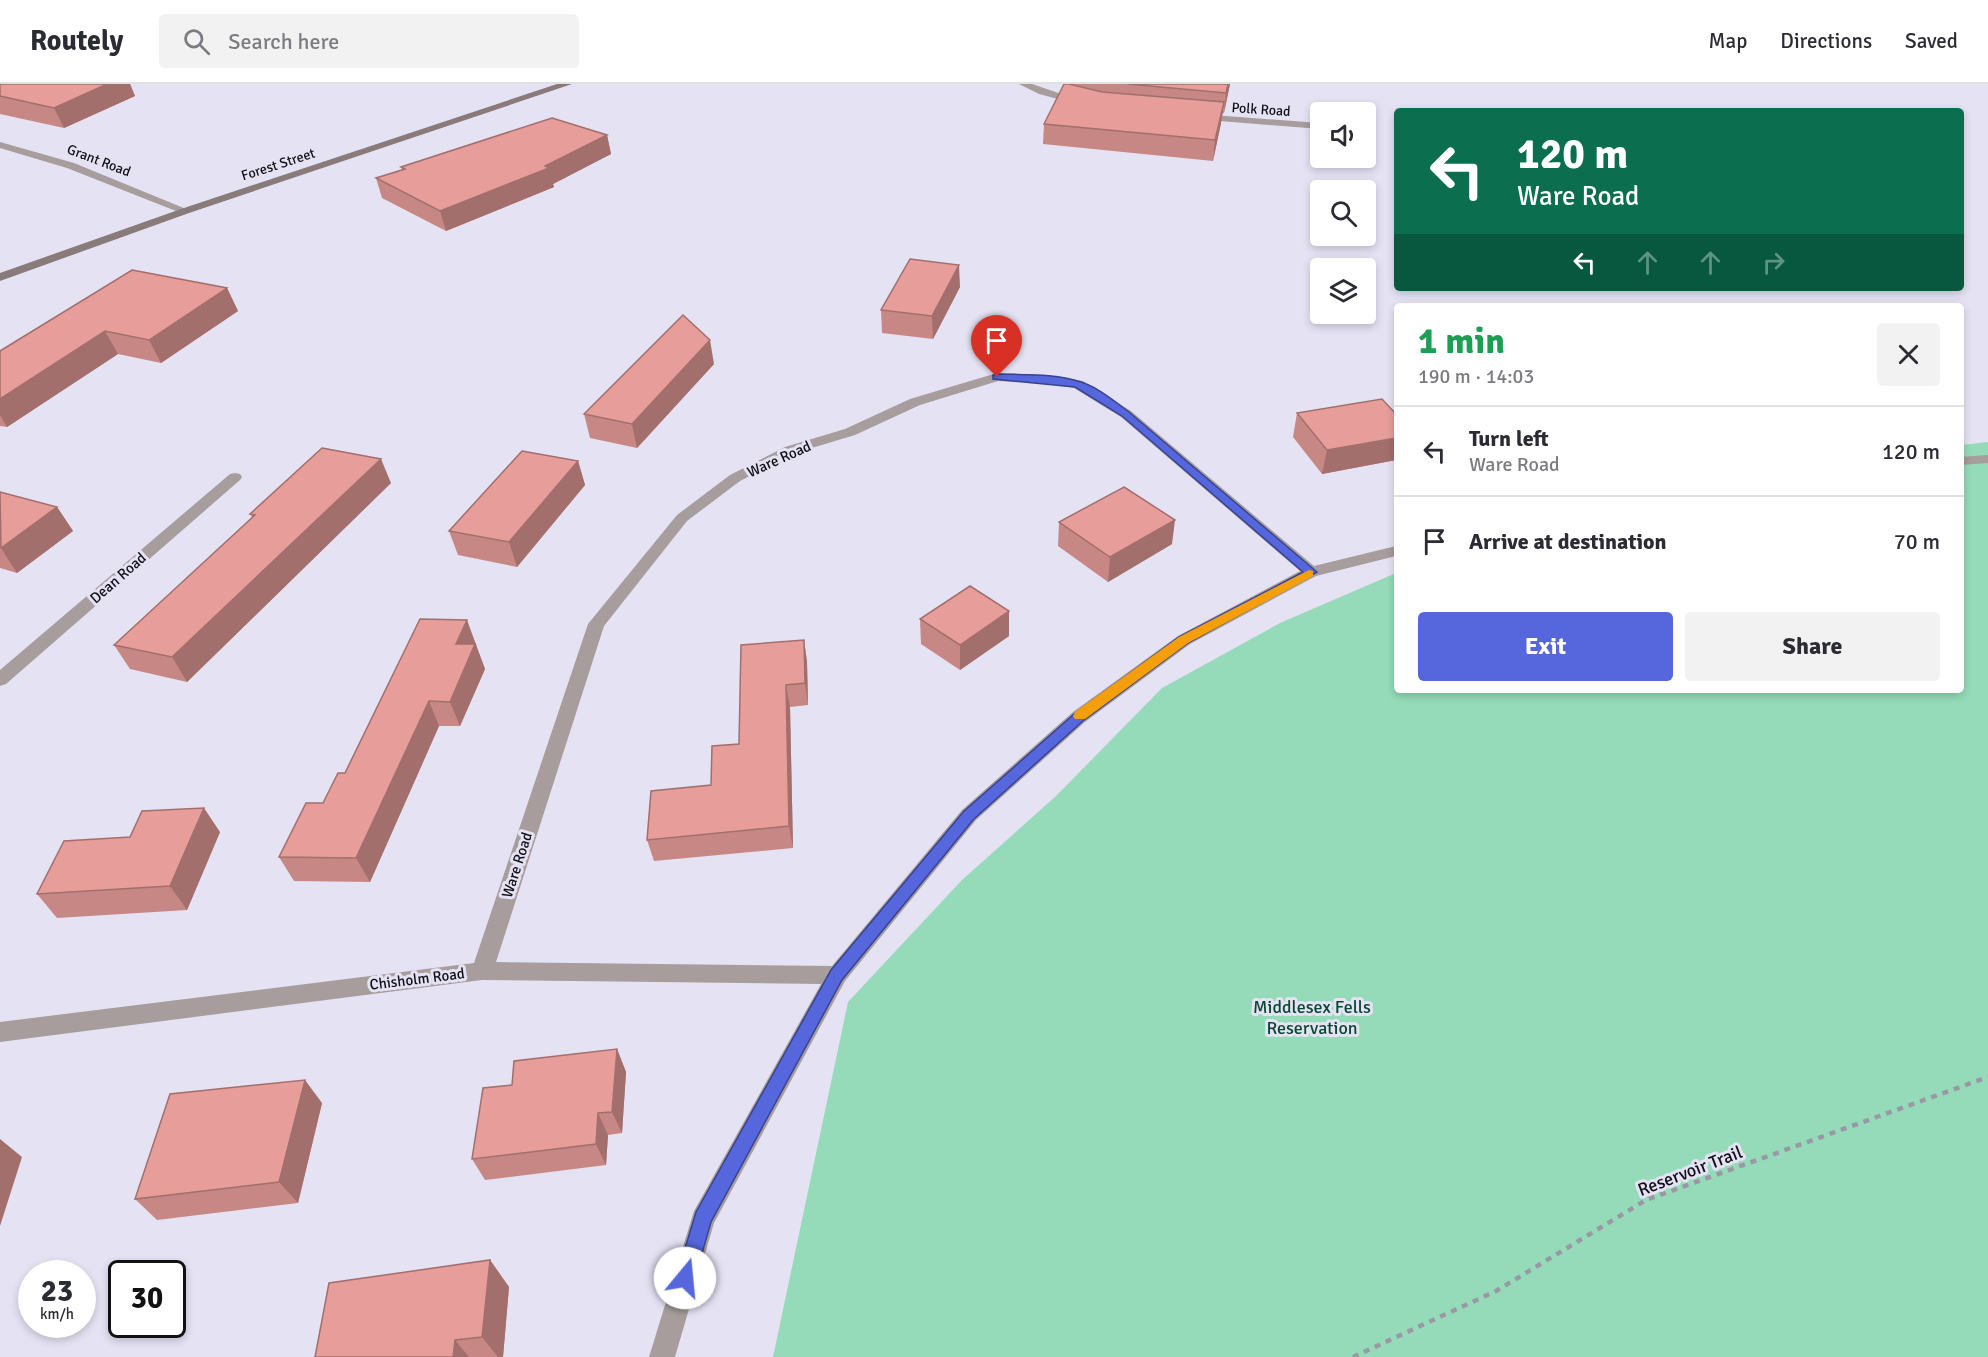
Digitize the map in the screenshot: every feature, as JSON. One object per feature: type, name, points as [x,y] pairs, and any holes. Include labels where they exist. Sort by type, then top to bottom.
[{"type":"main road","name":"Forest Street","points":[[0,277],[185,211],[567,84]]},
{"type":"street","points":[[1024,84],[1042,92],[1089,104]]},
{"type":"street","name":"Polk Road","points":[[1189,116],[1310,125]]},
{"type":"street","name":"Grant Road","points":[[0,145],[52,158],[89,171],[185,211]]},
{"type":"street","name":"Ware Road","points":[[482,971],[596,624],[682,518],[735,478],[790,450],[850,432],[915,402],[997,377],[1043,379],[1078,384],[1126,414],[1311,572]]},
{"type":"street","points":[[1964,461],[1988,459]]},
{"type":"street","name":"Dean Road","points":[[0,680],[235,477]]},
{"type":"street","points":[[662,1357],[703,1219],[837,975],[969,815],[1078,717],[1184,640],[1311,572],[1394,551]]},
{"type":"street","name":"Chisholm Road","points":[[0,1032],[482,971],[837,975]]},
{"type":"path","name":"Reservoir Trail","points":[[1353,1357],[1496,1291],[1646,1200],[1988,1077]]},
{"type":"green space","name":"Middlesex Fells Reservation","points":[[1988,442],[1988,1357],[773,1357],[848,1002],[962,880],[1056,796],[1162,688],[1280,623],[1394,574],[1394,693],[1964,693],[1964,445]]},
{"type":"building","points":[[0,84],[107,84],[54,108],[0,96]]},
{"type":"building","points":[[1064,84],[1102,92],[1224,102],[1215,140],[1044,124]]},
{"type":"building","points":[[1128,84],[1228,84],[1226,93]]},
{"type":"building","points":[[552,118],[607,135],[545,166],[549,168],[440,211],[376,178],[405,169],[401,167]]},
{"type":"building","points":[[910,259],[959,265],[932,316],[881,310]]},
{"type":"building","points":[[132,270],[227,288],[149,340],[105,331],[0,399],[0,351]]},
{"type":"building","points":[[683,315],[710,340],[632,424],[584,414]]},
{"type":"building","points":[[1382,399],[1394,412],[1394,438],[1327,450],[1297,413]]},
{"type":"building","points":[[322,448],[381,459],[172,657],[114,645],[255,515],[250,514]]},
{"type":"building","points":[[522,451],[578,461],[509,542],[449,531]]},
{"type":"building","points":[[1124,487],[1175,520],[1110,557],[1059,522]]},
{"type":"building","points":[[0,492],[57,507],[1,548]]},
{"type":"building","points":[[970,586],[1009,611],[960,645],[920,619]]},
{"type":"building","points":[[420,619],[467,620],[456,644],[475,644],[450,702],[429,701],[356,858],[279,857],[306,803],[323,803],[338,773],[345,773]]},
{"type":"building","points":[[804,640],[805,683],[786,685],[789,826],[647,840],[651,791],[711,785],[712,746],[739,744],[741,645]]},
{"type":"building","points":[[204,808],[170,886],[37,894],[64,841],[130,837],[142,811]]},
{"type":"building","points":[[617,1049],[612,1112],[598,1113],[596,1144],[472,1159],[483,1088],[512,1085],[514,1061]]},
{"type":"building","points":[[305,1080],[279,1182],[135,1199],[170,1094]]},
{"type":"building","points":[[490,1260],[482,1337],[455,1340],[453,1357],[315,1357],[329,1283]]},
{"type":"slow traffic","points":[[1080,716],[1184,640],[1309,574]]},
{"type":"route","points":[[685,1278],[703,1219],[837,975],[969,815],[1078,717],[1184,640],[1311,572],[1126,414],[1094,393],[1078,384],[1043,379],[997,377]]}]
